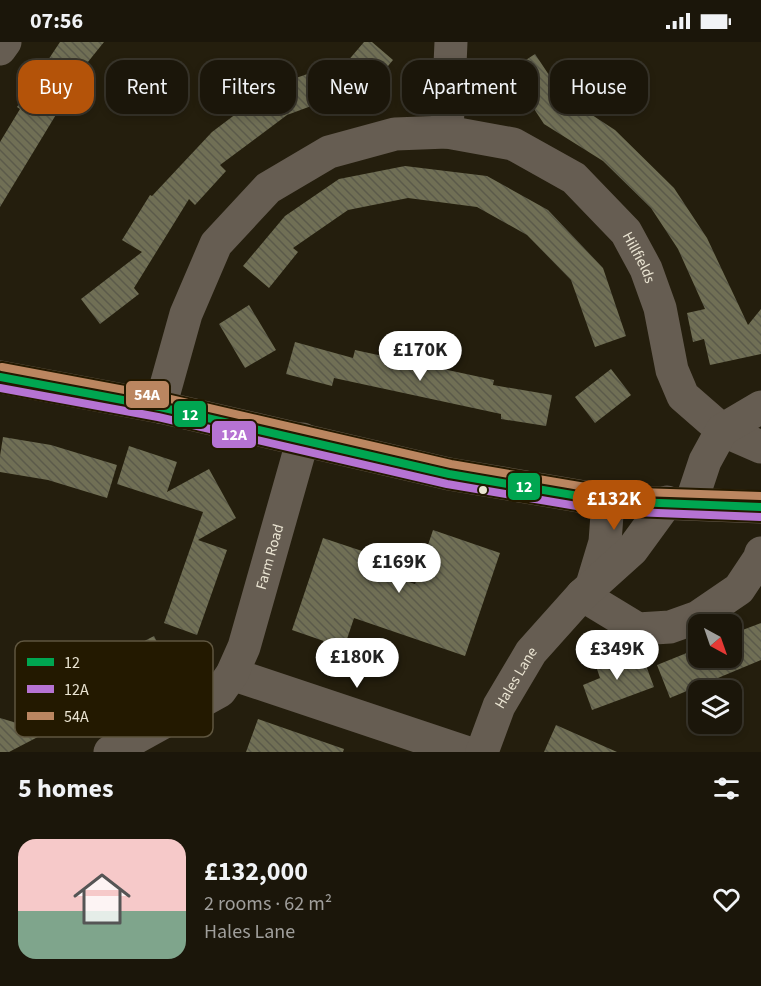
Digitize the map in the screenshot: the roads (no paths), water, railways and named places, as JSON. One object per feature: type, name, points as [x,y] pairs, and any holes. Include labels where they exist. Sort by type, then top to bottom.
[{"type":"main road","points":[[0,377],[160,406],[449,474],[608,501],[761,507]]},
{"type":"street","points":[[0,49],[5,42]]},
{"type":"street","points":[[447,132],[451,42]]},
{"type":"street","name":"Hillfields","points":[[160,406],[186,314],[216,244],[268,188],[329,152],[395,134],[447,132],[513,144],[574,178],[626,232],[646,269],[660,308],[672,370],[683,396],[722,430],[761,446]]},
{"type":"street","points":[[722,430],[761,407]]},
{"type":"street","name":"Hales Lane","points":[[482,752],[499,706],[531,652],[587,591],[633,550],[679,502],[722,430]]},
{"type":"street","name":"Farm Road","points":[[213,695],[220,691],[232,674],[244,647],[303,439]]},
{"type":"street","points":[[761,446],[761,472]]},
{"type":"street","name":"Hales Lane","points":[[587,591],[605,542],[608,501]]},
{"type":"street","points":[[587,591],[638,629],[670,627],[698,617],[739,589],[761,553]]},
{"type":"street","points":[[232,674],[465,752]]},
{"type":"street","name":"Farm Road","points":[[110,752],[137,737]]}]
